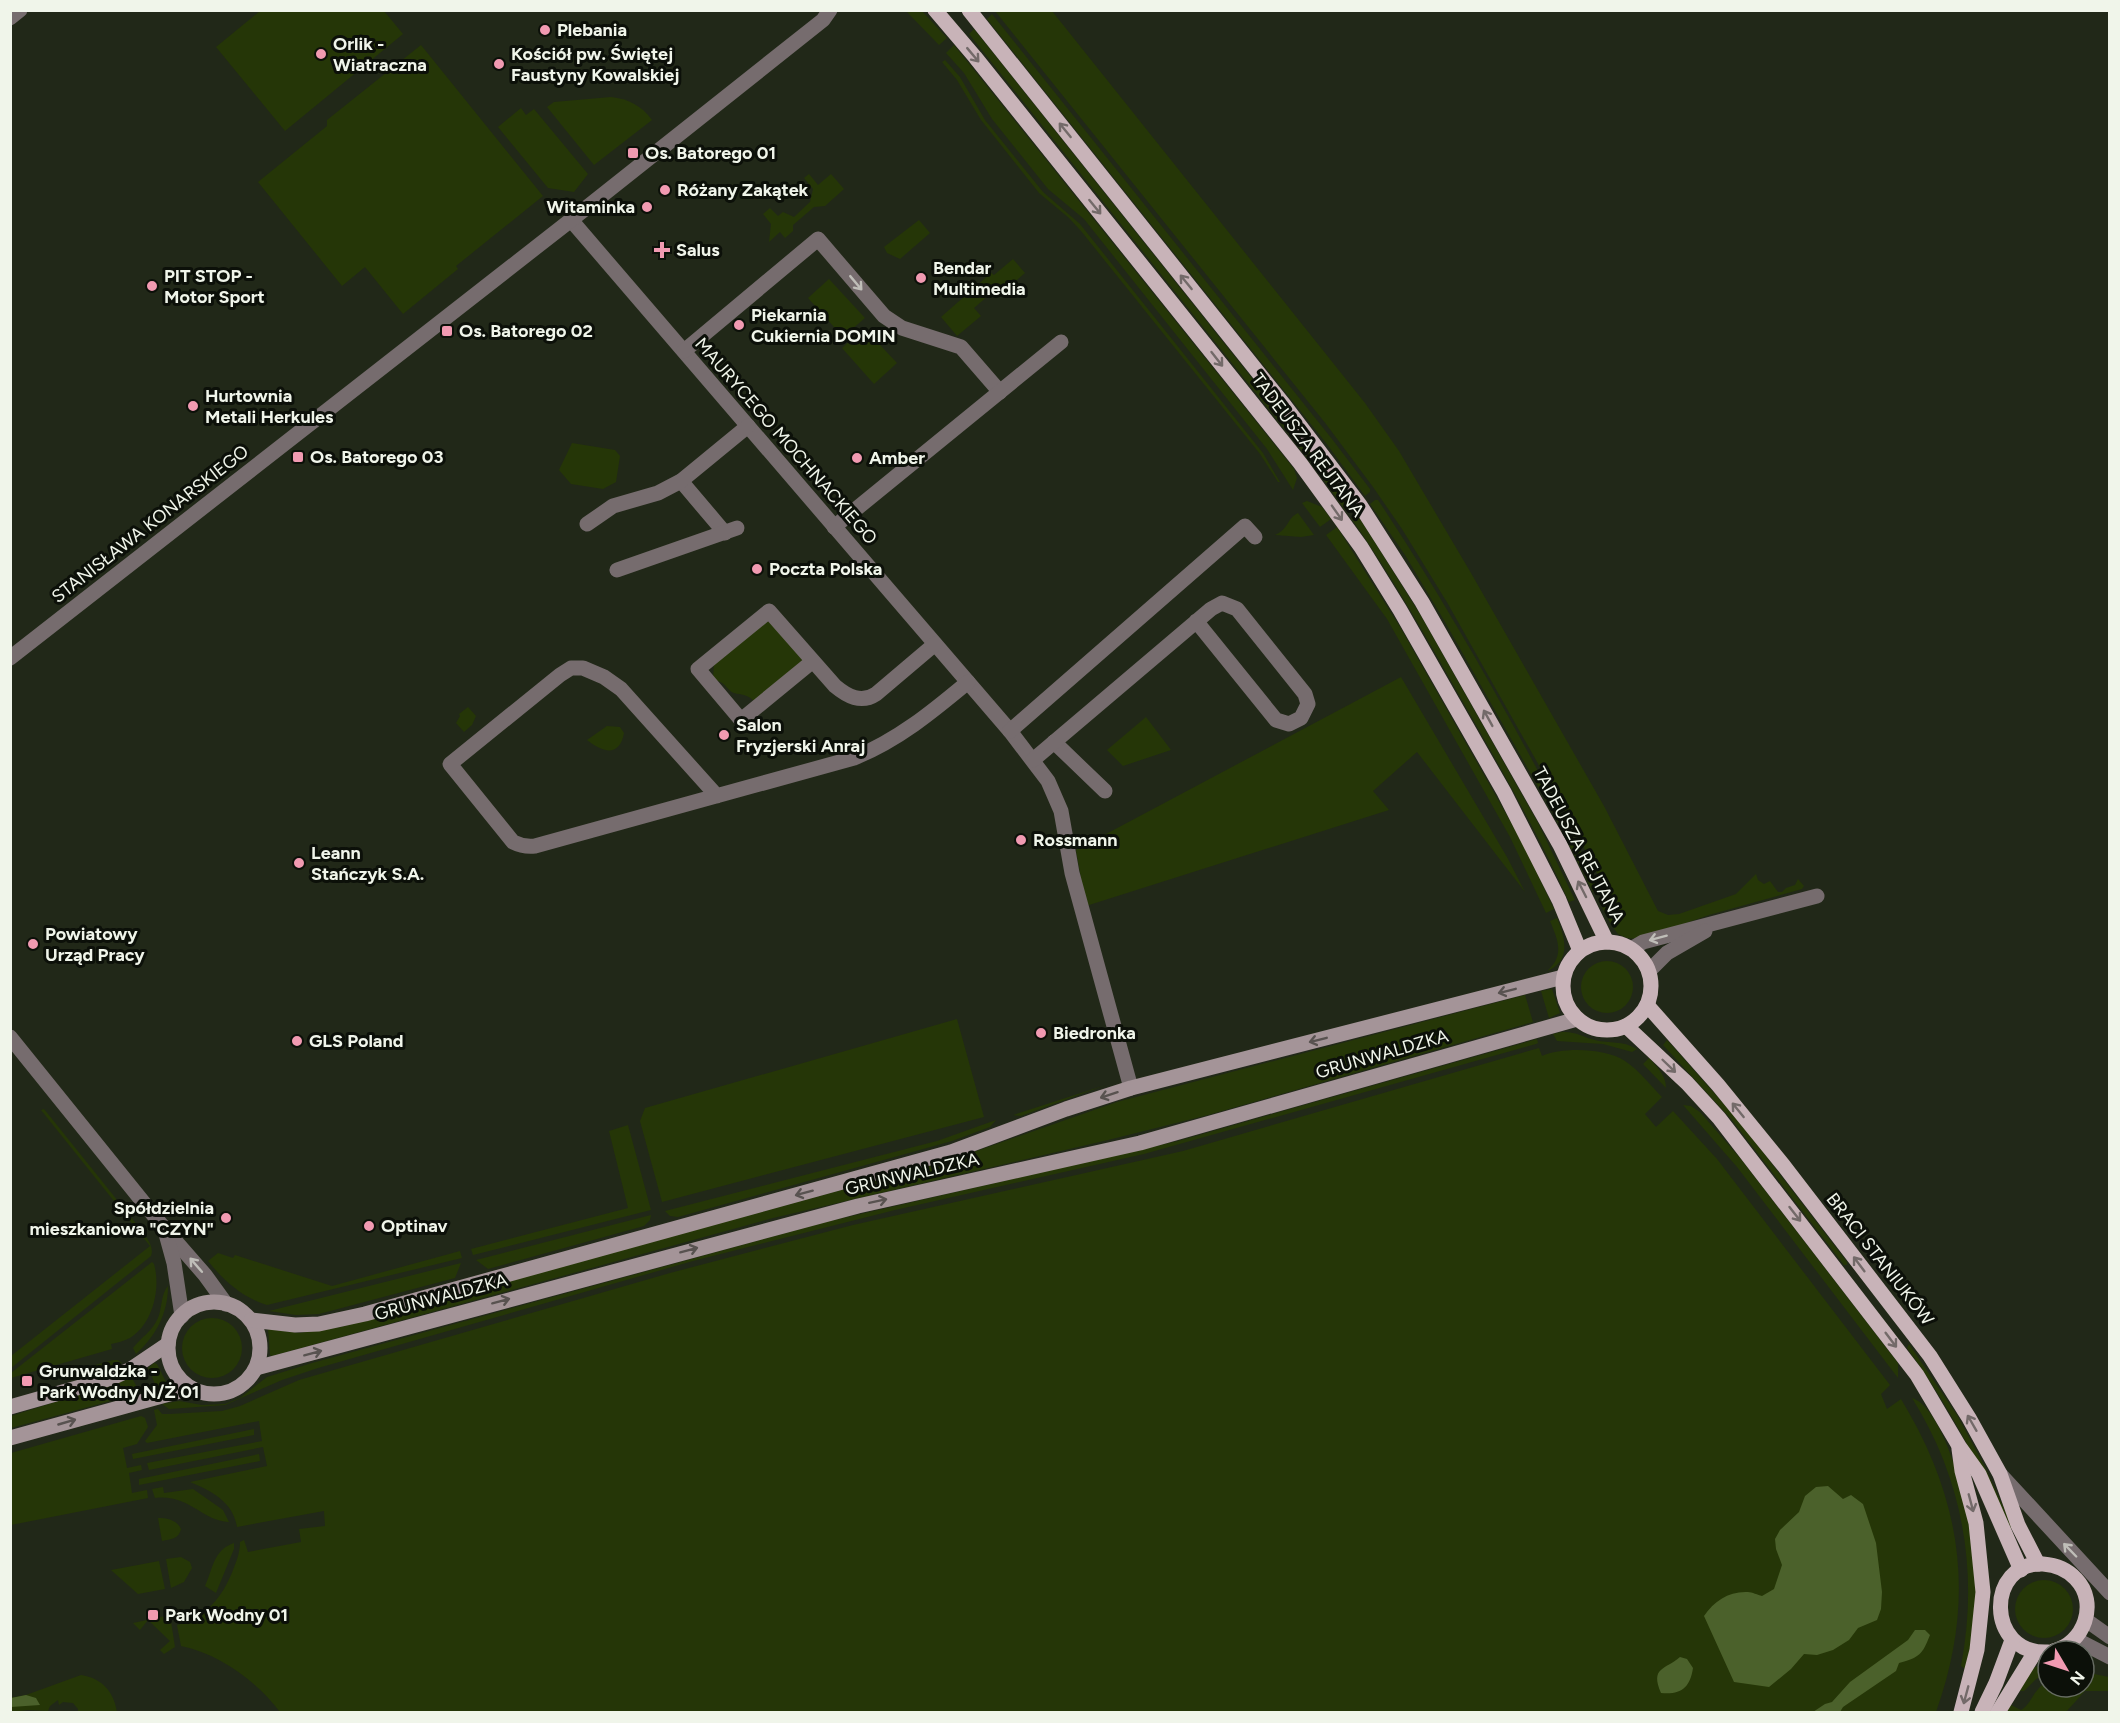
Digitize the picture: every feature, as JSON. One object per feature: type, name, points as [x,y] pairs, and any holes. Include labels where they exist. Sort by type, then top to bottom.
[{"type":"main road","name":"TADEUSZA REJTANA","points":[[935,10],[1300,463],[1361,547],[1400,610],[1504,792],[1554,890],[1580,951]]},
{"type":"main road","name":"TADEUSZA REJTANA","points":[[969,10],[1285,406],[1360,505],[1398,561],[1428,612],[1560,845],[1607,942]]},
{"type":"main road","points":[[1597,942],[1607,942],[1619,943],[1642,958],[1649,971],[1651,982],[1647,1005],[1639,1017],[1626,1026],[1614,1030],[1600,1030],[1577,1019],[1568,1007],[1563,992],[1563,977],[1567,967],[1580,951],[1597,942]]},
{"type":"main road","name":"BRACI STANIUKÓW","points":[[1647,1005],[1712,1078],[1784,1166],[1930,1356],[1969,1418],[2000,1474],[2018,1525],[2038,1564]]},
{"type":"main road","points":[[1626,1026],[1687,1083],[1742,1145],[1917,1375],[1959,1446],[1979,1474],[2021,1570]]},
{"type":"main road","points":[[1959,1446],[1962,1471],[1976,1523],[1983,1592],[1977,1650],[1961,1713]]},
{"type":"main road","points":[[2036,1651],[2023,1647],[2012,1640],[2002,1622],[2000,1603],[2003,1590],[2010,1579],[2021,1570],[2038,1564],[2066,1570],[2077,1580],[2084,1592],[2088,1606],[2086,1620],[2075,1639]]},
{"type":"main road","points":[[1982,1713],[2012,1640]]},
{"type":"main road","points":[[1998,1713],[2036,1659]]},
{"type":"street","points":[[10,18],[20,10]]},
{"type":"street","name":"STANISŁAWA KONARSKIEGO","points":[[10,658],[571,220],[827,15],[843,10]]},
{"type":"street","name":"MAURYCEGO MOCHNACKIEGO","points":[[571,220],[1014,736],[1048,781],[1061,811],[1072,873],[1131,1088]]},
{"type":"street","points":[[684,351],[818,238],[884,316],[902,328],[961,347],[1000,392]]},
{"type":"street","points":[[834,526],[1061,342]]},
{"type":"street","points":[[587,524],[614,506],[658,493],[681,481],[748,426]]},
{"type":"street","points":[[617,570],[731,530],[681,481]]},
{"type":"street","points":[[1014,736],[1245,526],[1255,537]]},
{"type":"street","points":[[1033,760],[1210,609],[1222,603],[1237,609],[1305,694],[1308,704],[1301,718],[1294,723],[1284,724],[1273,717],[1196,621]]},
{"type":"street","points":[[813,661],[741,720],[698,669],[769,612],[841,691],[852,697],[865,699],[876,694],[935,644]]},
{"type":"street","points":[[717,796],[624,692],[597,674],[576,668],[566,670],[450,764],[509,837],[519,845],[535,846],[717,796],[854,758],[873,751],[914,726],[968,682]]},
{"type":"street","points":[[1054,742],[1105,791]]},
{"type":"street","points":[[1631,949],[1643,942],[1817,896]]},
{"type":"street","points":[[1649,971],[1666,953],[1727,919]]},
{"type":"street","name":"GRUNWALDZKA","points":[[251,1320],[295,1325],[320,1324],[365,1314],[951,1152],[1066,1109],[1131,1088],[1563,977]]},
{"type":"street","name":"GRUNWALDZKA","points":[[256,1368],[858,1206],[1140,1143],[1577,1019]]},
{"type":"street","points":[[10,1036],[164,1228],[205,1275],[226,1304]]},
{"type":"street","points":[[164,1228],[174,1263],[182,1316]]},
{"type":"street","points":[[210,1302],[226,1304],[240,1310],[251,1320],[258,1335],[260,1351],[256,1368],[245,1383],[228,1392],[209,1394],[191,1388],[178,1377],[170,1361],[168,1344],[172,1328],[195,1306],[210,1302]]},
{"type":"street","points":[[10,1407],[112,1378],[131,1369],[168,1344]]},
{"type":"street","points":[[10,1438],[191,1388]]},
{"type":"street","points":[[2000,1474],[2109,1593]]},
{"type":"street","points":[[2086,1620],[2109,1637]]},
{"type":"green space","name":"Orlik - Wiatraczna","points":[[260,11],[384,11],[403,34],[285,131],[216,47]]},
{"type":"green space","points":[[906,11],[922,11],[947,38],[939,45]]},
{"type":"green space","points":[[995,11],[1052,11],[1365,403],[1399,451],[1471,573],[1604,806],[1658,911],[1668,915],[1679,914],[1736,894],[1756,874],[1758,880],[1764,884],[1770,881],[1778,892],[1795,885],[1798,879],[1804,886],[1802,889],[1709,915],[1640,939],[1627,938],[1618,934],[1598,900],[1607,893],[1572,824],[1448,604],[1402,529],[1326,424]]},
{"type":"green space","points":[[992,14],[1332,439],[1370,489],[1365,496],[1326,443],[987,19]]},
{"type":"green space","points":[[974,29],[1351,506],[1345,510],[1311,462],[969,34]]},
{"type":"green space","points":[[421,45],[543,196],[456,266],[458,269],[403,314],[365,267],[342,286],[258,182],[327,126],[327,120]]},
{"type":"green space","points":[[954,45],[1294,469],[1297,478],[1293,490],[1267,449],[1084,219],[1048,189],[992,119],[964,73],[946,53]]},
{"type":"green space","points":[[945,60],[960,77],[985,120],[1043,192],[1080,224],[1263,453],[1280,482],[1081,231],[1039,193],[981,120],[957,80],[942,62]]},
{"type":"green space","points":[[611,97],[634,104],[652,120],[594,165],[547,107],[554,102]]},
{"type":"green space","points":[[521,108],[526,115],[534,109],[588,174],[574,192],[548,188],[498,127]]},
{"type":"green space","points":[[809,174],[818,185],[831,174],[844,189],[825,206],[814,207],[793,225],[793,231],[785,238],[780,232],[769,242],[771,224],[763,214],[770,208],[778,216],[783,212],[794,217],[810,202],[813,189],[804,178]]},
{"type":"green space","points":[[919,220],[930,233],[900,259],[887,253],[884,247]]},
{"type":"green space","points":[[1013,259],[1025,273],[1005,290],[996,289],[974,308],[981,316],[957,336],[941,317],[991,273],[994,275]]},
{"type":"green space","points":[[829,279],[865,318],[843,337],[808,298]]},
{"type":"green space","points":[[864,328],[897,363],[874,384],[842,348]]},
{"type":"green space","points":[[572,443],[615,450],[620,456],[616,482],[603,489],[571,484],[559,470]]},
{"type":"green space","points":[[1378,500],[1413,554],[1496,695],[1599,887],[1593,892],[1553,813],[1445,622],[1405,555],[1370,504]]},
{"type":"green space","points":[[1307,501],[1322,507],[1331,519],[1320,527],[1302,503]]},
{"type":"green space","points":[[1298,513],[1314,535],[1301,537],[1275,535],[1280,533]]},
{"type":"green space","points":[[1357,514],[1421,616],[1538,823],[1575,900],[1569,902],[1507,780],[1397,588],[1351,518]]},
{"type":"green space","points":[[1337,527],[1400,627],[1522,842],[1554,909],[1546,913],[1510,837],[1387,619],[1326,535]]},
{"type":"green space","points":[[766,622],[771,622],[803,658],[801,667],[757,700],[753,700],[734,693],[721,682],[713,680],[714,662]]},
{"type":"green space","points":[[1401,677],[1507,857],[1525,892],[1417,752],[1373,791],[1389,810],[1086,906],[1076,850]]},
{"type":"green space","points":[[468,707],[476,716],[472,725],[464,732],[456,723],[459,714]]},
{"type":"green space","points":[[1146,717],[1171,750],[1123,766],[1107,750]]},
{"type":"green space","points":[[607,726],[620,727],[624,733],[622,741],[614,750],[598,747],[587,740]]},
{"type":"green space","points":[[1557,918],[1564,940],[1563,955],[1555,967],[1547,971],[1558,954],[1557,941],[1550,921]]},
{"type":"green space","points":[[1602,961],[1612,961],[1626,968],[1633,987],[1626,1006],[1612,1013],[1602,1013],[1592,1009],[1585,1002],[1581,992],[1581,982],[1585,972],[1592,965]]},
{"type":"green space","points":[[1552,989],[1560,1013],[1549,1018],[1541,991]]},
{"type":"green space","points":[[1525,995],[1533,1022],[1208,1115],[773,1218],[270,1355],[268,1329],[299,1333],[341,1327],[951,1160],[1117,1102]]},
{"type":"green space","points":[[957,1019],[984,1117],[662,1202],[640,1121],[645,1108]]},
{"type":"green space","points":[[1575,1033],[1600,1041],[1626,1044],[1637,1049],[1632,1052],[1603,1044],[1557,1041],[1553,1034]]},
{"type":"green space","points":[[1537,1039],[1536,1044],[1144,1154],[895,1210],[693,1261],[318,1368],[282,1380],[225,1405],[169,1409],[162,1404],[179,1401],[202,1405],[225,1404],[240,1398],[267,1377],[312,1363],[826,1222],[1178,1141]]},
{"type":"green space","points":[[1667,1040],[1739,1121],[1847,1262],[1847,1265],[1844,1265],[1731,1119],[1663,1045]]},
{"type":"green space","points":[[1539,1048],[1542,1056],[1572,1050],[1607,1053],[1625,1061],[1640,1073],[1662,1097],[1645,1114],[1656,1127],[1673,1111],[1717,1159],[1890,1385],[1881,1394],[1887,1409],[1901,1399],[1922,1437],[1938,1475],[1950,1513],[1957,1552],[1959,1591],[1956,1630],[1949,1671],[1936,1712],[280,1712],[260,1690],[236,1670],[210,1655],[181,1646],[177,1625],[197,1617],[212,1605],[229,1580],[239,1553],[240,1542],[244,1540],[248,1552],[301,1542],[299,1529],[325,1526],[324,1511],[237,1527],[231,1511],[220,1498],[190,1482],[267,1466],[263,1447],[149,1470],[147,1463],[262,1441],[259,1421],[147,1443],[145,1441],[157,1425],[154,1410],[158,1409],[162,1414],[222,1411],[240,1406],[299,1380],[670,1273],[853,1225],[1183,1151]]},
{"type":"green space","points":[[1649,1058],[1663,1075],[1666,1088],[1643,1064]]},
{"type":"green space","points":[[1106,1085],[1021,1116],[1013,1115]]},
{"type":"green space","points":[[1683,1105],[1691,1106],[1700,1112],[1740,1158],[1898,1363],[1898,1378],[1737,1167]]},
{"type":"green space","points":[[44,1109],[138,1226],[148,1240],[152,1248],[152,1252],[151,1256],[11,1368],[11,1356],[150,1246],[41,1110]]},
{"type":"green space","points":[[996,1120],[990,1127],[952,1141],[678,1217],[670,1216],[665,1211],[937,1141]]},
{"type":"green space","points":[[628,1125],[651,1210],[473,1255],[471,1249],[628,1208],[609,1131]]},
{"type":"green space","points":[[651,1215],[650,1220],[644,1226],[488,1269],[476,1260]]},
{"type":"green space","points":[[460,1251],[462,1258],[267,1305],[234,1288],[208,1261],[218,1253],[233,1258],[235,1255],[332,1286]]},
{"type":"green space","points":[[152,1262],[156,1273],[156,1294],[150,1315],[138,1332],[128,1339],[111,1344],[112,1349],[11,1378],[11,1373]]},
{"type":"green space","points":[[461,1263],[455,1278],[319,1314],[296,1315],[269,1311]]},
{"type":"green space","points":[[168,1286],[166,1305],[160,1323],[136,1354],[133,1348],[156,1323]]},
{"type":"green space","points":[[206,1318],[218,1318],[229,1323],[237,1331],[242,1348],[240,1360],[229,1373],[218,1378],[206,1378],[195,1373],[187,1365],[182,1354],[182,1342],[187,1331],[195,1323]]},
{"type":"green space","points":[[1909,1344],[1957,1415],[1984,1465],[2013,1528],[2009,1530],[1963,1436],[1907,1348]]},
{"type":"green space","points":[[113,1360],[122,1363],[93,1373],[57,1376]]},
{"type":"green space","points":[[154,1363],[157,1364],[166,1382],[165,1386],[157,1388],[148,1368]]},
{"type":"green space","points":[[132,1378],[140,1393],[11,1428],[11,1416]]},
{"type":"green space","points":[[1912,1398],[1926,1408],[1938,1426],[1949,1451],[1959,1479],[1972,1537],[1977,1579],[1968,1671],[1961,1666],[1968,1596],[1967,1561],[1962,1527],[1955,1494],[1944,1461]]},
{"type":"green space","points":[[141,1416],[145,1418],[148,1427],[137,1444],[123,1448],[127,1468],[141,1465],[142,1470],[129,1473],[132,1493],[147,1490],[148,1498],[11,1525],[11,1453]]},
{"type":"green space","points":[[254,1429],[254,1435],[133,1459],[132,1454]]},
{"type":"green space","points":[[259,1454],[260,1461],[139,1485],[139,1479]]},
{"type":"green space","points":[[1828,1486],[1843,1499],[1851,1495],[1863,1504],[1876,1543],[1882,1592],[1881,1609],[1877,1620],[1858,1628],[1849,1640],[1833,1650],[1817,1655],[1804,1654],[1791,1669],[1769,1687],[1734,1682],[1704,1616],[1712,1606],[1728,1595],[1748,1592],[1762,1596],[1774,1589],[1782,1565],[1775,1539],[1780,1530],[1799,1512],[1805,1496],[1816,1487]]},
{"type":"green space","points":[[163,1487],[164,1493],[193,1489],[223,1510],[229,1522],[219,1521],[177,1500],[155,1498],[152,1489]]},
{"type":"green space","points":[[158,1518],[177,1523],[181,1529],[178,1535],[162,1541]]},
{"type":"green space","points":[[234,1543],[234,1549],[216,1593],[205,1586],[218,1555]]},
{"type":"green space","points":[[181,1557],[190,1562],[192,1568],[184,1582],[171,1588],[166,1559]]},
{"type":"green space","points":[[159,1561],[165,1589],[138,1594],[111,1570]]},
{"type":"green space","points":[[2044,1580],[2055,1582],[2068,1593],[2073,1609],[2071,1620],[2060,1633],[2044,1638],[2033,1636],[2020,1625],[2015,1609],[2017,1598],[2028,1585]]},
{"type":"green space","points":[[170,1615],[175,1647],[164,1654],[160,1650],[170,1641],[148,1620],[140,1630],[133,1623]]},
{"type":"green space","points":[[1915,1630],[1925,1630],[1930,1635],[1919,1654],[1899,1663],[1896,1671],[1843,1707],[1840,1712],[1813,1712],[1832,1702],[1850,1682],[1908,1640]]},
{"type":"green space","points":[[1680,1657],[1687,1659],[1693,1668],[1690,1681],[1679,1691],[1661,1693],[1658,1674],[1664,1667]]},
{"type":"green space","points":[[2036,1667],[2036,1679],[2024,1691],[2017,1691]]},
{"type":"green space","points":[[2096,1674],[2109,1677],[2109,1691],[2096,1691]]},
{"type":"green space","points":[[81,1675],[95,1679],[106,1687],[113,1698],[117,1712],[78,1712],[73,1703],[63,1702],[59,1705],[58,1700],[50,1706],[48,1711],[11,1712],[10,1698],[26,1695]]},
{"type":"green space","points":[[2036,1692],[2036,1699],[2078,1699],[2066,1712],[2004,1712],[2009,1704],[2021,1710]]},
{"type":"green space","points":[[26,1695],[36,1698],[40,1705],[11,1707],[11,1698]]},
{"type":"place","name":"Plebania","points":[[545,30]]},
{"type":"place","name":"Orlik - Wiatraczna","points":[[321,54]]},
{"type":"place","name":"Kościół pw. Świętej Faustyny Kowalskiej","points":[[499,64]]},
{"type":"place","name":"Os. Batorego 01","points":[[633,153]]},
{"type":"place","name":"Różany Zakątek","points":[[665,190]]},
{"type":"place","name":"Witaminka","points":[[647,207]]},
{"type":"place","name":"Salus","points":[[662,250]]},
{"type":"place","name":"Bendar Multimedia","points":[[921,278]]},
{"type":"place","name":"PIT STOP - Motor Sport","points":[[152,286]]},
{"type":"place","name":"Piekarnia Cukiernia DOMIN","points":[[739,325]]},
{"type":"place","name":"Os. Batorego 02","points":[[447,331]]},
{"type":"place","name":"Hurtownia Metali Herkules","points":[[193,406]]},
{"type":"place","name":"Os. Batorego 03","points":[[298,457]]},
{"type":"place","name":"Amber","points":[[857,458]]},
{"type":"place","name":"Poczta Polska","points":[[757,569]]},
{"type":"place","name":"Salon Fryzjerski Anraj","points":[[724,735]]},
{"type":"place","name":"Rossmann","points":[[1021,840]]},
{"type":"place","name":"Leann Stańczyk S.A.","points":[[299,863]]},
{"type":"place","name":"Powiatowy Urząd Pracy","points":[[33,944]]},
{"type":"place","name":"Biedronka","points":[[1041,1033]]},
{"type":"place","name":"GLS Poland","points":[[297,1041]]},
{"type":"place","name":"Spółdzielnia mieszkaniowa \"CZYN\"","points":[[226,1218]]},
{"type":"place","name":"Optinav","points":[[369,1226]]},
{"type":"place","name":"Grunwaldzka - Park Wodny N/Ż 01","points":[[27,1381]]},
{"type":"place","name":"Park Wodny 01","points":[[153,1615]]}]
